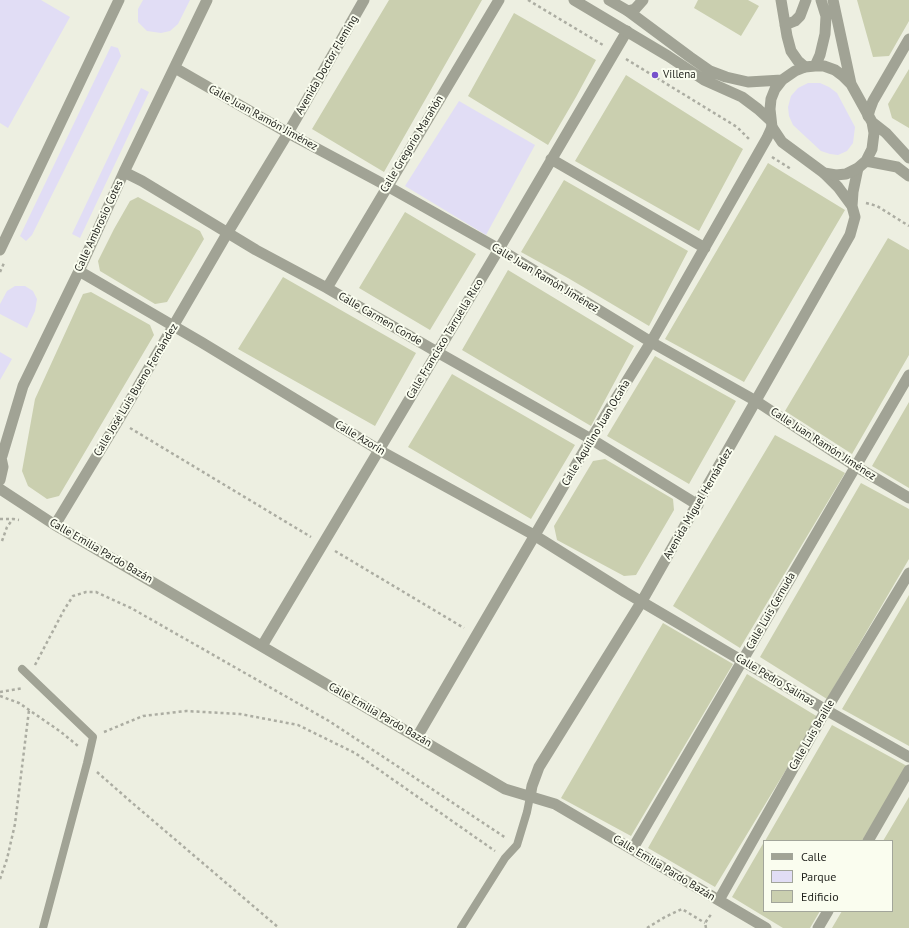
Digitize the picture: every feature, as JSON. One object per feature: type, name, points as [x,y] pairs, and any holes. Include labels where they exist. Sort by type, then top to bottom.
[{"type":"street","points":[[0,250],[119,0]]},
{"type":"street","name":"Calle Ambrosio Cotes","points":[[0,480],[3,467],[1,454],[23,386],[207,0]]},
{"type":"street","name":"Avenida Doctor Fleming","points":[[216,254],[288,133],[364,0]]},
{"type":"street","name":"Calle Gregorio Marañón","points":[[327,288],[499,0]]},
{"type":"street","points":[[574,0],[627,31],[704,80],[742,97],[758,108],[771,124],[782,142],[824,173],[838,187],[852,206]]},
{"type":"street","points":[[609,0],[628,11],[710,71],[726,77],[748,82],[782,80]]},
{"type":"street","points":[[628,11],[635,9],[643,0]]},
{"type":"street","points":[[781,0],[791,51],[798,61],[810,66]]},
{"type":"street","points":[[785,25],[795,21],[800,16],[806,0]]},
{"type":"street","points":[[810,66],[820,55],[825,34],[826,16],[821,0]]},
{"type":"street","points":[[833,0],[852,84],[870,119],[886,133],[909,158]]},
{"type":"street","name":"Calle Francisco Tarruella Rico","points":[[262,646],[627,31]]},
{"type":"street","points":[[824,173],[836,175],[846,174],[862,164],[872,149],[874,140],[870,119],[870,109],[873,101],[909,39]]},
{"type":"street","points":[[771,124],[771,99],[782,80],[795,71],[810,66],[824,66],[835,70],[852,84]]},
{"type":"street","name":"Calle Juan Ramón Jiménez","points":[[175,68],[288,133],[387,186],[499,249],[651,342],[756,401],[855,466],[909,498]]},
{"type":"street","name":"Calle Aquilino Juan Ocaña","points":[[417,737],[534,535],[651,342],[761,149],[771,124]]},
{"type":"street","points":[[551,159],[705,248]]},
{"type":"street","points":[[862,164],[880,163],[897,167],[909,176]]},
{"type":"street","name":"Avenida Miguel Hernández","points":[[530,797],[532,786],[539,767],[642,601],[698,505],[850,235],[855,217],[852,206],[855,182],[862,164]]},
{"type":"street","name":"Calle Carmen Conde","points":[[124,172],[591,439],[698,505]]},
{"type":"street","name":"Calle José Luis Bueno Fernández","points":[[54,525],[118,421],[216,254]]},
{"type":"street","name":"Calle Azorín","points":[[79,271],[379,450],[534,535],[642,601]]},
{"type":"street","name":"Calle Luis Cernuda","points":[[633,848],[909,375]]},
{"type":"street","name":"Calle Emilia Pardo Bazán","points":[[0,489],[54,525],[505,789],[555,804],[633,848],[766,928]]},
{"type":"street","name":"Calle Luis Braille","points":[[720,900],[826,710],[909,573]]},
{"type":"street","name":"Calle Pedro Salinas","points":[[642,601],[826,710],[909,757]]},
{"type":"street","points":[[869,840],[909,770]]},
{"type":"street","points":[[818,928],[827,912]]},
{"type":"lane","points":[[22,669],[92,737],[88,759],[43,928]]},
{"type":"lane","points":[[461,928],[505,858],[517,845],[530,797]]},
{"type":"path","points":[[528,0],[737,127],[761,149],[792,170]]},
{"type":"path","points":[[852,206],[866,203],[877,206],[909,226]]},
{"type":"path","points":[[118,421],[477,635]]},
{"type":"path","points":[[0,519],[13,519],[7,527],[2,541]]},
{"type":"path","points":[[29,676],[73,596],[86,592],[96,592],[131,608],[329,721],[517,845]]},
{"type":"path","points":[[0,696],[19,703],[61,732],[130,801],[279,928]]},
{"type":"path","points":[[0,879],[7,859],[15,824],[29,710]]},
{"type":"path","points":[[92,737],[143,716],[186,711],[240,714],[298,725],[355,753],[505,858]]},
{"type":"path","points":[[647,928],[665,916],[682,909],[705,923]]},
{"type":"green space","points":[[0,0],[41,0],[70,17],[8,128],[0,123]]},
{"type":"green space","points":[[143,0],[190,0],[178,24],[170,31],[161,33],[147,31],[138,22],[138,9]]},
{"type":"green space","points":[[111,46],[118,48],[121,56],[32,235],[26,241],[20,236]]},
{"type":"green space","points":[[808,83],[820,83],[837,93],[855,127],[853,143],[847,151],[838,155],[821,151],[793,125],[789,116],[788,107],[791,96],[798,88]]},
{"type":"green space","points":[[141,88],[149,92],[80,238],[72,234]]},
{"type":"green space","points":[[459,101],[535,145],[486,235],[405,186]]},
{"type":"green space","points":[[15,286],[25,286],[33,291],[37,299],[35,311],[27,328],[0,314],[0,304],[7,291]]},
{"type":"green space","points":[[0,352],[12,359],[0,380]]},
{"type":"building","points":[[389,0],[482,0],[384,172],[312,129]]},
{"type":"building","points":[[698,0],[748,0],[759,6],[741,36],[694,8]]},
{"type":"building","points":[[857,0],[909,0],[909,21],[889,56],[873,57]]},
{"type":"building","points":[[514,13],[596,60],[548,145],[468,96]]},
{"type":"building","points":[[909,69],[909,128],[892,118],[888,104]]},
{"type":"building","points":[[626,75],[743,149],[699,231],[575,161]]},
{"type":"building","points":[[768,163],[845,210],[744,382],[665,339]]},
{"type":"building","points":[[564,180],[688,251],[649,326],[521,252]]},
{"type":"building","points":[[138,197],[200,231],[204,239],[167,302],[155,304],[100,271],[98,261],[114,229],[130,201]]},
{"type":"building","points":[[405,212],[476,254],[430,330],[359,288]]},
{"type":"building","points":[[888,238],[909,250],[909,355],[852,454],[785,411]]},
{"type":"building","points":[[508,270],[634,346],[591,426],[462,350]]},
{"type":"building","points":[[283,277],[416,353],[375,426],[238,349]]},
{"type":"building","points":[[91,292],[150,325],[154,335],[59,496],[47,499],[28,486],[22,471],[35,399],[83,294]]},
{"type":"building","points":[[655,356],[736,401],[689,484],[607,436]]},
{"type":"building","points":[[452,374],[575,445],[531,519],[408,447]]},
{"type":"building","points":[[909,402],[909,488],[872,466]]},
{"type":"building","points":[[775,435],[845,473],[740,648],[673,606]]},
{"type":"building","points":[[605,459],[673,499],[674,510],[636,575],[624,576],[557,540],[554,526],[593,461]]},
{"type":"building","points":[[861,483],[909,509],[909,559],[827,699],[760,657]]},
{"type":"building","points":[[909,595],[909,746],[842,709]]},
{"type":"building","points":[[663,623],[733,664],[631,836],[561,798]]},
{"type":"building","points":[[747,674],[818,717],[715,887],[648,848]]},
{"type":"building","points":[[832,725],[907,766],[863,840],[766,840]]},
{"type":"building","points":[[909,797],[909,928],[832,928],[841,912],[893,912],[893,840],[884,840]]},
{"type":"building","points":[[763,844],[763,912],[819,912],[810,928],[783,928],[732,897]]},
{"type":"place","name":"Villena","points":[[655,75]]}]
